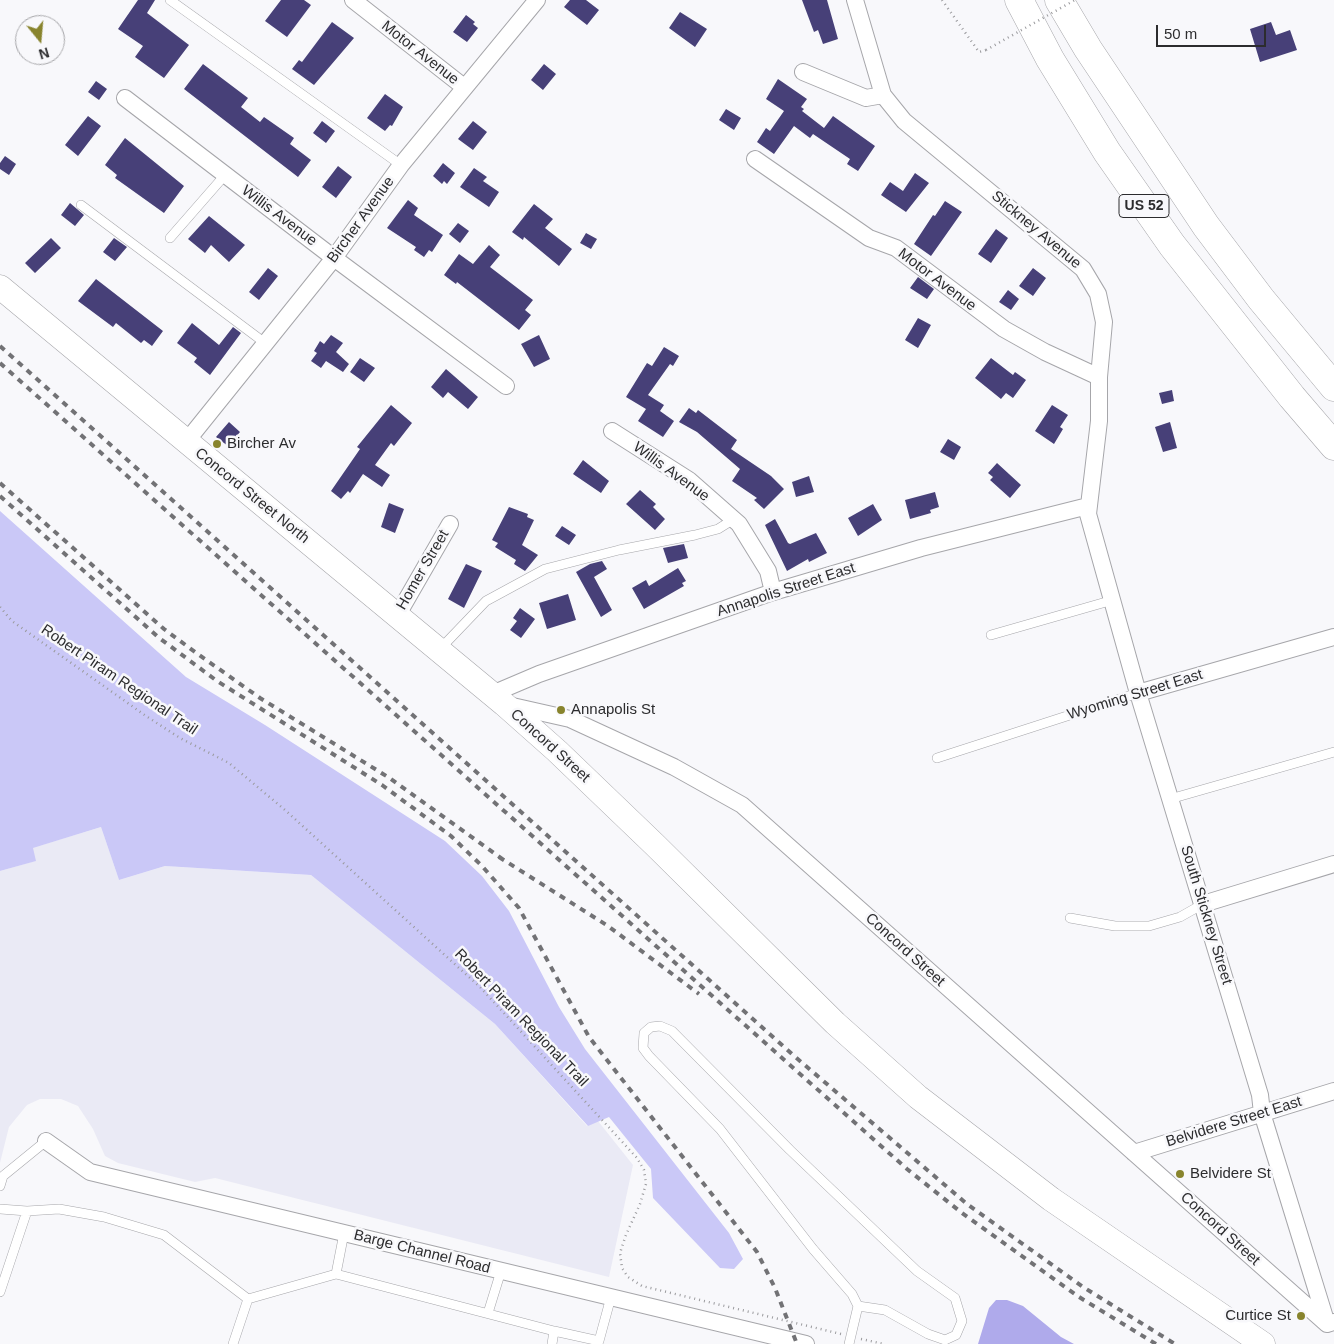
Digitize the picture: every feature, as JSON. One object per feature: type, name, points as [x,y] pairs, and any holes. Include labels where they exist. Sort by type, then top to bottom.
[{"type":"highway","name":"US 52","points":[[1019,0],[1050,59],[1107,152],[1172,245],[1292,397],[1334,446]]},
{"type":"highway","name":"US 52","points":[[1059,0],[1206,226],[1261,299],[1331,384]]},
{"type":"main road","name":"Concord Street North","points":[[0,287],[498,699]]},
{"type":"main road","name":"Concord Street","points":[[498,699],[557,751],[649,838],[835,1023],[918,1097],[1051,1199],[1262,1344]]},
{"type":"street","name":"Motor Avenue","points":[[353,0],[464,87]]},
{"type":"street","name":"Stickney Avenue","points":[[855,0],[883,95],[904,121],[1083,269],[1098,294],[1104,322],[1099,377],[1100,421],[1088,506]]},
{"type":"street","name":"Bircher Avenue","points":[[186,442],[334,258],[401,165],[533,1]]},
{"type":"street","points":[[803,72],[866,98],[883,95]]},
{"type":"street","name":"Willis Avenue","points":[[126,98],[334,258],[506,386]]},
{"type":"street","name":"Motor Avenue","points":[[755,159],[869,238],[896,248],[1004,330],[1045,352],[1099,377]]},
{"type":"street","name":"Willis Avenue","points":[[612,431],[688,480],[734,520],[746,534],[764,564],[773,592]]},
{"type":"street","name":"Annapolis Street East","points":[[498,699],[539,674],[773,592],[930,546],[1088,506]]},
{"type":"street","name":"South Stickney Street","points":[[1088,506],[1138,693],[1260,1095],[1262,1113],[1332,1325]]},
{"type":"street","name":"Homer Street","points":[[396,616],[450,524]]},
{"type":"street","name":"Wyoming Street East","points":[[1138,693],[1334,637]]},
{"type":"street","name":"Concord Street","points":[[498,699],[570,719],[674,767],[742,805],[1134,1153],[1332,1325]]},
{"type":"street","points":[[1203,904],[1334,864]]},
{"type":"street","name":"Belvidere Street East","points":[[1134,1153],[1334,1091]]},
{"type":"street","name":"Barge Channel Road","points":[[46,1141],[90,1172],[611,1297],[783,1341],[806,1344]]},
{"type":"lane","points":[[170,0],[401,165]]},
{"type":"lane","points":[[170,238],[225,175]]},
{"type":"lane","points":[[81,205],[266,344]]},
{"type":"lane","points":[[438,650],[486,601],[544,569],[619,550],[695,536],[718,529],[734,520]]},
{"type":"lane","points":[[991,635],[1113,600]]},
{"type":"lane","name":"Wyoming Street East","points":[[936,758],[1138,693]]},
{"type":"lane","points":[[1170,799],[1334,752]]},
{"type":"lane","points":[[1070,918],[1115,926],[1149,926],[1180,917],[1203,904]]},
{"type":"lane","points":[[850,1340],[858,1306],[852,1294],[813,1249],[720,1129],[649,1056],[643,1048],[644,1033],[651,1028],[660,1026],[672,1031],[790,1150],[917,1271],[955,1298],[962,1321],[956,1335],[945,1340],[928,1334],[885,1310],[858,1306]]},
{"type":"lane","points":[[0,1186],[3,1176],[46,1141]]},
{"type":"lane","points":[[0,1209],[27,1211],[59,1209],[104,1217],[164,1235],[248,1299]]},
{"type":"lane","points":[[0,1292],[27,1211]]},
{"type":"lane","points":[[336,1274],[344,1233]]},
{"type":"lane","points":[[488,1313],[501,1271]]},
{"type":"lane","points":[[248,1299],[336,1274],[599,1341],[611,1297]]},
{"type":"lane","points":[[233,1344],[248,1299]]},
{"type":"lane","points":[[552,1344],[554,1331]]},
{"type":"path","points":[[942,0],[979,52],[986,50],[1075,0]]},
{"type":"path","name":"Robert Piram Regional Trail","points":[[0,608],[12,621],[146,716],[180,738],[229,763],[299,823],[480,988],[637,1158],[644,1170],[646,1184],[620,1253],[622,1268],[628,1277],[642,1286],[850,1340],[884,1344]]},
{"type":"shaded area","points":[[0,511],[186,677],[265,725],[445,841],[482,876],[509,911],[559,1007],[585,1049],[729,1233],[743,1259],[734,1269],[720,1268],[653,1198],[651,1169],[609,1117],[588,1126],[495,1024],[311,875],[165,866],[119,880],[101,827],[33,848],[36,861],[0,871]]},
{"type":"shaded area","points":[[101,827],[119,880],[165,866],[311,875],[495,1024],[587,1126],[598,1121],[633,1165],[609,1277],[215,1178],[195,1182],[118,1163],[105,1156],[93,1129],[78,1106],[61,1099],[40,1099],[27,1105],[9,1127],[0,1163],[0,871],[35,861],[32,848]]},
{"type":"shaded area","points":[[996,1300],[1007,1300],[1023,1306],[1061,1337],[1074,1344],[978,1344],[989,1308]]},
{"type":"building","points":[[138,0],[155,0],[147,13],[189,45],[164,78],[135,57],[143,46],[118,29]]},
{"type":"building","points":[[281,0],[304,0],[311,5],[287,37],[265,21]]},
{"type":"building","points":[[570,0],[586,0],[599,10],[587,25],[564,7]]},
{"type":"building","points":[[802,0],[827,0],[838,39],[823,44],[818,30],[814,32]]},
{"type":"building","points":[[680,12],[707,29],[695,47],[669,28]]},
{"type":"building","points":[[466,15],[475,22],[473,24],[478,28],[467,42],[453,32]]},
{"type":"building","points":[[332,22],[354,38],[314,85],[292,69],[299,60],[302,62]]},
{"type":"building","points":[[1271,22],[1276,35],[1290,30],[1297,50],[1260,62],[1250,29]]},
{"type":"building","points":[[203,64],[248,98],[241,107],[260,122],[264,117],[294,138],[290,144],[311,160],[298,177],[184,89]]},
{"type":"building","points":[[544,64],[556,74],[543,90],[531,80]]},
{"type":"building","points":[[778,79],[807,99],[801,107],[804,109],[802,111],[824,128],[833,116],[875,146],[858,171],[847,164],[850,159],[813,134],[810,138],[794,126],[774,154],[757,142],[766,128],[770,131],[784,111],[766,99]]},
{"type":"building","points":[[96,81],[107,89],[99,100],[88,92]]},
{"type":"building","points":[[385,94],[403,107],[392,126],[390,125],[385,131],[367,118]]},
{"type":"building","points":[[726,109],[741,118],[734,130],[719,120]]},
{"type":"building","points":[[88,116],[101,126],[78,156],[65,145]]},
{"type":"building","points":[[322,121],[335,131],[326,143],[313,133]]},
{"type":"building","points":[[473,121],[487,132],[473,150],[458,139]]},
{"type":"building","points":[[125,138],[184,186],[164,213],[115,178],[117,175],[105,165]]},
{"type":"building","points":[[5,156],[16,164],[9,175],[0,169],[0,163]]},
{"type":"building","points":[[443,163],[455,173],[447,184],[444,181],[442,184],[433,176]]},
{"type":"building","points":[[338,166],[352,177],[336,198],[322,187]]},
{"type":"building","points":[[474,168],[487,177],[483,181],[499,192],[489,207],[460,187]]},
{"type":"building","points":[[915,173],[929,183],[906,212],[881,195],[890,182],[903,191]]},
{"type":"building","points":[[408,200],[418,208],[414,215],[443,235],[432,252],[429,250],[424,257],[414,250],[416,247],[387,228]]},
{"type":"building","points":[[945,201],[962,212],[931,256],[914,244],[933,215],[935,216]]},
{"type":"building","points":[[70,203],[84,215],[75,226],[61,215]]},
{"type":"building","points":[[534,204],[553,219],[545,228],[572,249],[559,266],[524,237],[523,240],[512,232]]},
{"type":"building","points":[[209,216],[245,245],[229,262],[211,245],[205,253],[188,239]]},
{"type":"building","points":[[458,223],[469,231],[460,243],[449,234]]},
{"type":"building","points":[[996,229],[1008,238],[991,263],[978,254]]},
{"type":"building","points":[[586,233],[597,239],[591,249],[580,243]]},
{"type":"building","points":[[51,238],[61,248],[35,273],[25,263]]},
{"type":"building","points":[[114,238],[127,247],[115,261],[103,252]]},
{"type":"building","points":[[489,245],[500,255],[490,267],[533,300],[525,310],[531,315],[519,330],[457,282],[456,284],[444,275],[459,254],[473,264]]},
{"type":"building","points":[[268,268],[278,276],[259,300],[249,292]]},
{"type":"building","points":[[1033,268],[1046,278],[1033,296],[1019,286]]},
{"type":"building","points":[[918,277],[934,289],[927,299],[910,288]]},
{"type":"building","points":[[96,279],[163,331],[152,346],[144,340],[141,343],[116,323],[113,327],[78,301]]},
{"type":"building","points":[[1008,290],[1019,299],[1011,310],[999,302]]},
{"type":"building","points":[[918,318],[931,325],[918,348],[905,340]]},
{"type":"building","points":[[192,323],[219,345],[233,327],[241,333],[210,375],[194,362],[197,358],[177,343]]},
{"type":"building","points":[[331,335],[343,343],[336,352],[349,364],[343,372],[326,361],[321,368],[311,361],[317,353],[314,351],[320,341],[324,344]]},
{"type":"building","points":[[539,335],[550,359],[534,367],[521,344]]},
{"type":"building","points":[[664,347],[679,356],[673,366],[670,364],[648,395],[664,405],[660,411],[674,421],[663,437],[638,421],[646,409],[626,397],[647,363],[652,366]]},
{"type":"building","points":[[360,358],[375,368],[364,382],[350,372]]},
{"type":"building","points":[[991,358],[1013,375],[1015,372],[1026,380],[1013,398],[1006,393],[1001,399],[975,378]]},
{"type":"building","points":[[446,369],[478,397],[468,409],[448,392],[443,398],[431,387]]},
{"type":"building","points":[[1172,390],[1174,401],[1162,404],[1159,393]]},
{"type":"building","points":[[391,405],[412,423],[394,446],[391,443],[375,465],[390,475],[382,487],[363,474],[350,493],[348,491],[341,499],[331,491],[360,449],[357,447]]},
{"type":"building","points":[[1052,405],[1068,415],[1060,427],[1063,429],[1054,444],[1035,431]]},
{"type":"building","points":[[689,408],[696,413],[698,410],[737,440],[731,449],[771,476],[784,489],[764,509],[754,500],[757,498],[732,481],[740,469],[697,432],[679,422]]},
{"type":"building","points":[[229,422],[240,432],[228,446],[216,437]]},
{"type":"building","points":[[1170,422],[1177,448],[1163,452],[1155,427]]},
{"type":"building","points":[[948,439],[961,447],[954,460],[940,452]]},
{"type":"building","points":[[583,460],[609,481],[601,493],[573,474]]},
{"type":"building","points":[[997,463],[1021,485],[1010,498],[990,480],[993,477],[988,473]]},
{"type":"building","points":[[809,476],[814,492],[796,497],[792,482]]},
{"type":"building","points":[[640,490],[656,504],[653,507],[665,519],[655,530],[626,504]]},
{"type":"building","points":[[935,492],[939,507],[930,510],[931,513],[910,519],[905,500]]},
{"type":"building","points":[[389,503],[404,509],[395,533],[381,527]]},
{"type":"building","points":[[873,504],[882,520],[858,536],[848,518]]},
{"type":"building","points":[[509,507],[528,514],[527,517],[534,520],[522,545],[538,555],[525,571],[514,564],[516,560],[495,547],[498,543],[492,540]]},
{"type":"building","points":[[775,519],[788,543],[790,544],[816,533],[827,553],[809,562],[808,559],[787,571],[765,525]]},
{"type":"building","points":[[562,526],[576,535],[569,545],[555,536]]},
{"type":"building","points":[[684,544],[688,558],[668,563],[663,548]]},
{"type":"building","points":[[602,561],[607,569],[594,577],[612,610],[601,617],[576,572],[590,564]]},
{"type":"building","points":[[466,564],[482,571],[464,608],[448,599]]},
{"type":"building","points":[[678,568],[686,581],[682,583],[684,586],[644,609],[632,588],[646,580],[649,586]]},
{"type":"building","points":[[568,594],[576,620],[547,629],[539,603]]},
{"type":"building","points":[[520,608],[535,619],[521,638],[510,630],[517,621],[513,618]]},
{"type":"railway","points":[[0,346],[793,1055],[967,1204],[1083,1287],[1175,1344]]},
{"type":"railway","points":[[0,363],[907,1169],[962,1213],[1079,1297],[1156,1344]]},
{"type":"railway","points":[[0,483],[164,629],[260,698],[388,777],[505,861]]},
{"type":"railway","points":[[0,496],[158,637],[217,681],[382,785],[451,836],[482,866],[519,908],[589,1037],[757,1252],[775,1288],[797,1344]]},
{"type":"railway","points":[[499,857],[608,926],[699,994]]},
{"type":"place","name":"Bircher Av","points":[[217,444]]},
{"type":"place","name":"Annapolis St","points":[[561,710]]},
{"type":"place","name":"Belvidere St","points":[[1180,1174]]},
{"type":"place","name":"Curtice St","points":[[1301,1316]]}]
